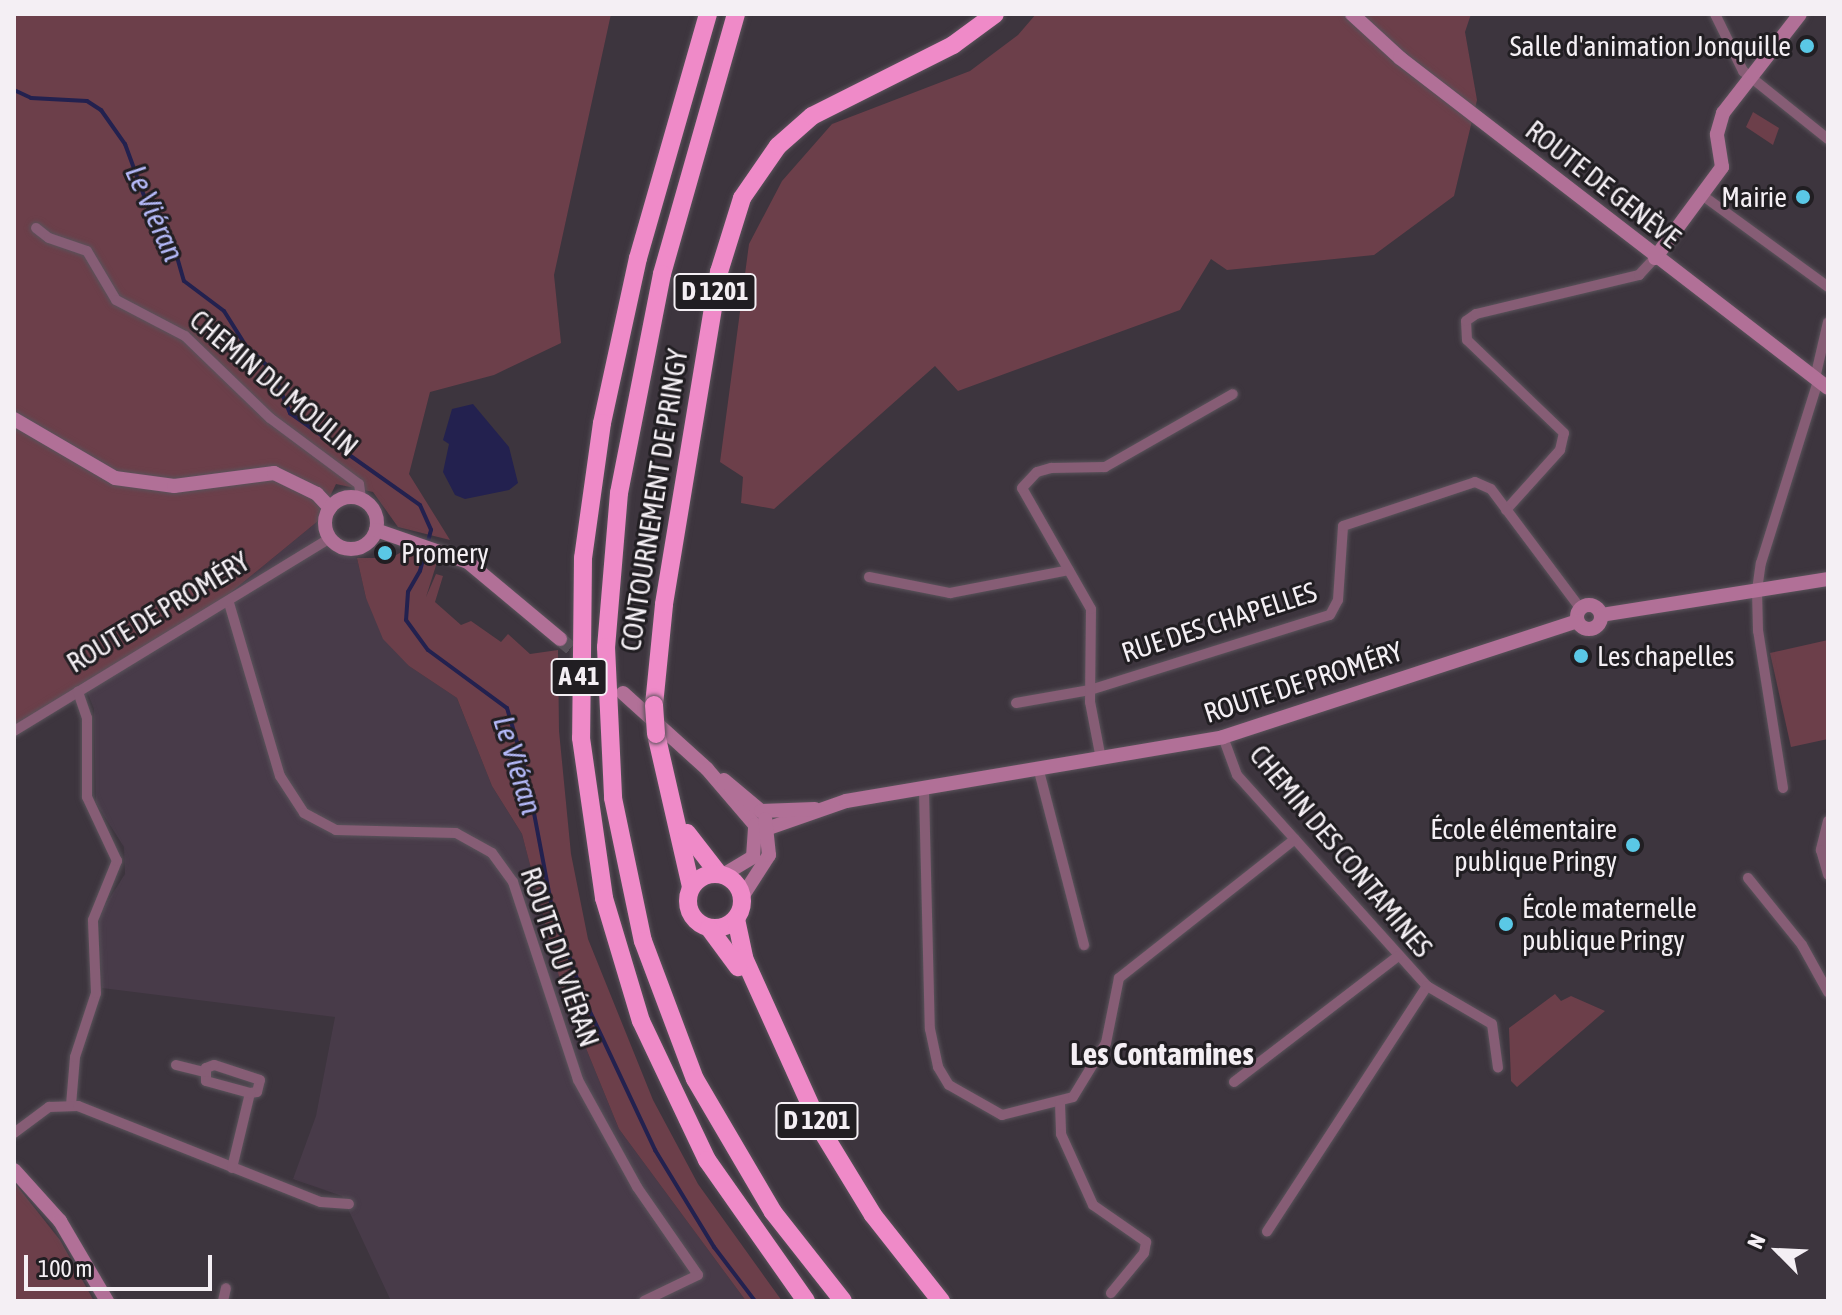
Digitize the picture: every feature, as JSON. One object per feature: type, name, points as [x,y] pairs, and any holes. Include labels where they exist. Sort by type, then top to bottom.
[{"type":"highway","name":"A 41","points":[[708,14],[642,244],[602,423],[582,573],[581,738],[604,898],[641,1021],[707,1160],[806,1301]]},
{"type":"highway","name":"A 41","points":[[736,14],[662,274],[623,467],[607,625],[612,785],[643,941],[695,1079],[747,1173],[843,1301]]},
{"type":"highway","name":"CONTOURNEMENT DE PRINGY","points":[[927,1301],[884,1248],[828,1162],[732,955],[709,928],[690,912],[691,887],[669,798],[656,734],[654,705],[664,604],[716,285],[742,198],[767,159],[812,116],[953,45],[995,14]]},
{"type":"highway","name":"CONTOURNEMENT DE PRINGY","points":[[669,798],[698,853],[742,897]]},
{"type":"highway","points":[[691,887],[701,876],[720,874]]},
{"type":"highway","name":"D 1201","points":[[742,897],[736,919],[744,958],[823,1133],[873,1215],[941,1301]]},
{"type":"highway","points":[[709,928],[736,919]]},
{"type":"street","name":"ROUTE DE GENÈVE","points":[[1352,14],[1400,58],[1655,258],[1820,382]]},
{"type":"street","points":[[1715,14],[1737,63],[1828,139]]},
{"type":"street","points":[[1506,510],[1560,450],[1564,433],[1467,340],[1466,321],[1476,314],[1639,275],[1722,167],[1719,123],[1800,14]]},
{"type":"street","points":[[1702,195],[1828,287]]},
{"type":"street","name":"CHEMIN DU MOULIN","points":[[36,228],[49,238],[87,251],[116,300],[185,336],[270,418],[359,484],[361,499]]},
{"type":"street","points":[[1783,788],[1758,631],[1757,590],[1761,563],[1820,382],[1828,322]]},
{"type":"street","points":[[1101,759],[1090,690],[1094,621],[1022,488],[1028,479],[1051,468],[1105,467],[1233,394]]},
{"type":"street","points":[[14,419],[115,478],[174,486],[274,473],[317,494],[330,508]]},
{"type":"street","name":"RUE DES CHAPELLES","points":[[1016,703],[1090,690],[1330,615],[1338,600],[1340,534],[1349,521],[1475,482],[1491,489],[1578,614]]},
{"type":"street","points":[[347,497],[361,499],[374,512],[376,530],[366,543],[351,549],[330,538],[325,522],[330,508],[347,497]]},
{"type":"street","points":[[376,530],[438,548],[487,574],[560,639]]},
{"type":"street","name":"ROUTE DE PROMÉRY","points":[[14,731],[229,603],[330,538]]},
{"type":"street","points":[[869,577],[950,593],[1069,570]]},
{"type":"street","name":"ROUTE DE PROMÉRY","points":[[1578,614],[1592,629],[1601,615],[1828,579]]},
{"type":"street","name":"ROUTE DU VIÉRAN","points":[[229,603],[280,776],[304,813],[336,830],[456,833],[483,846],[501,862],[513,882],[578,1080],[637,1187],[698,1275],[644,1301]]},
{"type":"street","name":"ROUTE DE PROMÉRY","points":[[762,821],[1223,737],[1578,614],[1593,606],[1601,615]]},
{"type":"street","points":[[71,1105],[75,1057],[92,1018],[97,988],[93,920],[117,861],[87,797],[87,718],[78,692]]},
{"type":"street","points":[[623,693],[762,821],[767,861],[742,897]]},
{"type":"street","name":"CHEMIN DES CONTAMINES","points":[[1223,737],[1237,775],[1427,986],[1267,1231]]},
{"type":"street","points":[[1039,771],[1084,945]]},
{"type":"street","points":[[924,791],[930,1029],[938,1067],[949,1085],[989,1112],[1002,1115],[1060,1103],[1079,1090],[1103,1051],[1119,978],[1295,839]]},
{"type":"street","points":[[720,874],[753,857],[762,821]]},
{"type":"street","points":[[1828,821],[1821,850],[1828,875]]},
{"type":"street","points":[[1748,878],[1802,945],[1828,992]]},
{"type":"street","points":[[1234,1082],[1398,956]]},
{"type":"street","points":[[1427,986],[1492,1024],[1498,1068]]},
{"type":"street","points":[[176,1065],[205,1072]]},
{"type":"street","points":[[214,1065],[258,1075],[259,1088],[250,1093],[209,1083],[205,1072],[214,1065]]},
{"type":"street","points":[[232,1168],[250,1093]]},
{"type":"street","points":[[1060,1103],[1061,1134],[1093,1205],[1146,1242],[1144,1253],[1111,1293]]},
{"type":"street","points":[[14,1133],[41,1111],[71,1105],[321,1202],[349,1204]]},
{"type":"street","points":[[14,1170],[60,1221],[107,1301]]},
{"type":"street","points":[[223,1301],[226,1288]]},
{"type":"shaded area","points":[[14,14],[611,14],[554,275],[561,343],[494,375],[430,392],[409,474],[450,540],[398,527],[373,492],[336,484],[318,521],[229,594],[14,726]]},
{"type":"shaded area","points":[[1036,14],[1471,14],[1465,32],[1477,100],[1454,196],[1374,255],[1227,270],[1211,259],[1180,310],[958,391],[935,366],[774,509],[741,503],[743,477],[720,462],[749,244],[782,181],[832,124],[970,71],[1018,35]]},
{"type":"shaded area","points":[[1753,112],[1779,128],[1773,145],[1746,127]]},
{"type":"shaded area","points":[[473,404],[509,447],[518,483],[509,490],[465,499],[455,495],[443,472],[449,444],[443,440],[452,409]]},
{"type":"shaded area","points":[[318,521],[335,550],[357,558],[366,598],[409,666],[457,698],[492,786],[522,834],[563,992],[619,1129],[746,1301],[391,1301],[342,1196],[293,1179],[316,1116],[335,1017],[102,988],[99,915],[125,874],[124,847],[96,803],[94,709],[83,681],[229,594]]},
{"type":"shaded area","points":[[410,547],[439,556],[426,597],[436,574],[443,576],[435,602],[461,625],[471,621],[501,642],[508,634],[530,654],[558,650],[559,731],[571,854],[588,939],[653,1100],[698,1184],[782,1301],[746,1301],[619,1129],[563,992],[522,834],[492,786],[457,698],[409,666],[383,639],[366,598],[357,558],[391,558]]},
{"type":"shaded area","points":[[1828,640],[1828,739],[1791,747],[1770,653]]},
{"type":"shaded area","points":[[1555,994],[1561,1001],[1571,996],[1605,1011],[1517,1087],[1511,1081],[1509,1028]]},
{"type":"shaded area","points":[[14,1182],[60,1240],[94,1301],[14,1301]]},
{"type":"waterway","name":"Le Viéran","points":[[14,90],[31,98],[87,101],[101,110],[125,144],[154,223],[177,257],[184,281],[224,311],[245,345],[272,370],[290,413],[420,505],[431,530],[420,571],[408,592],[406,620],[428,650],[507,708],[527,776],[552,908],[585,1001],[655,1150],[714,1247],[755,1301]]},
{"type":"tunnel","points":[[560,639],[611,683]]},
{"type":"place","name":"Salle d'animation Jonquille","points":[[1807,46]]},
{"type":"place","name":"Mairie","points":[[1803,197]]},
{"type":"place","name":"Promery","points":[[385,553]]},
{"type":"place","name":"Les chapelles","points":[[1581,656]]},
{"type":"place","name":"École élémentaire publique Pringy","points":[[1633,845]]},
{"type":"place","name":"École maternelle publique Pringy","points":[[1506,924]]},
{"type":"district","name":"Les Contamines","points":[[1162,1054]]}]
